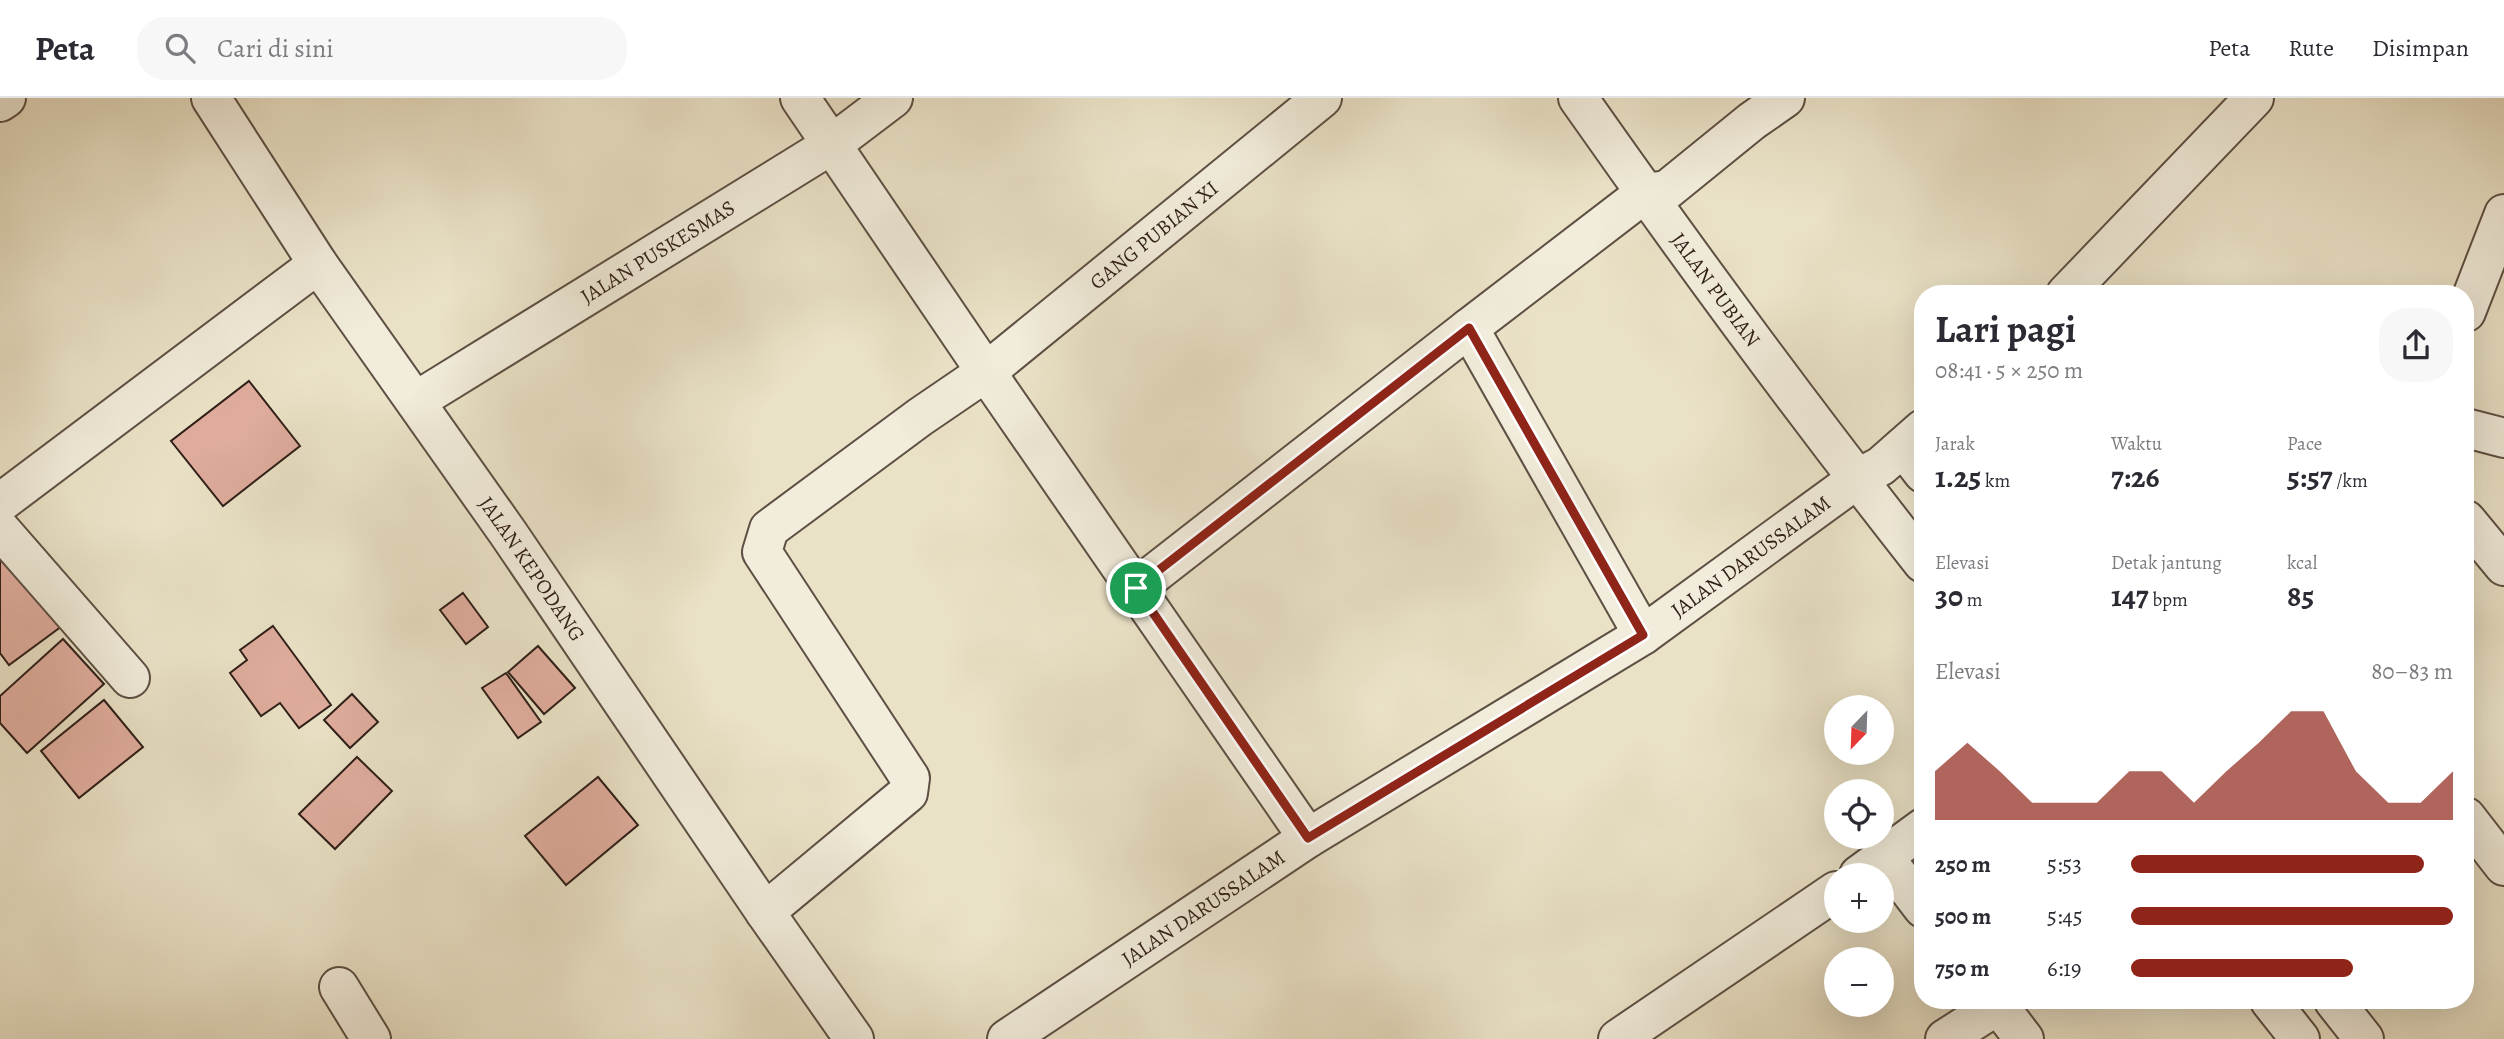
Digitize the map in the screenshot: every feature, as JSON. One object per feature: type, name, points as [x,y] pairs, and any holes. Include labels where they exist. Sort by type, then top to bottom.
[{"type":"street","points":[[0,102],[6,98]]},
{"type":"street","name":"JALAN KEPODANG","points":[[211,98],[317,264],[416,401],[854,1039]]},
{"type":"street","points":[[800,98],[1308,838]]},
{"type":"street","name":"JALAN PUSKESMAS","points":[[416,401],[831,145],[893,98]]},
{"type":"street","name":"GANG PUBIAN XI","points":[[765,912],[908,793],[910,786],[910,778],[762,552],[769,529],[986,372],[1322,98]]},
{"type":"street","name":"JALAN PUBIAN","points":[[1578,98],[1645,193],[1914,552]]},
{"type":"street","points":[[1136,588],[1645,193],[1667,190],[1752,121],[1785,98]]},
{"type":"street","points":[[2075,285],[2254,98]]},
{"type":"street","points":[[2474,297],[2497,254],[2504,214]]},
{"type":"street","points":[[0,503],[317,264]]},
{"type":"street","points":[[1469,328],[1643,635]]},
{"type":"street","points":[[2474,430],[2504,438]]},
{"type":"street","name":"JALAN DARUSSALAM","points":[[1007,1039],[1308,838],[1643,635],[1857,479],[1914,451]]},
{"type":"street","points":[[0,529],[130,678]]},
{"type":"street","points":[[2474,530],[2504,566]]},
{"type":"street","points":[[2474,827],[2504,866]]},
{"type":"street","points":[[1876,863],[1914,835]]},
{"type":"street","points":[[1894,884],[1914,901]]},
{"type":"street","points":[[1618,1039],[1824,899]]},
{"type":"street","points":[[339,987],[371,1039]]},
{"type":"street","points":[[1945,1039],[1988,1009]]},
{"type":"street","points":[[2001,1009],[2024,1039]]},
{"type":"street","points":[[2276,1009],[2300,1039]]},
{"type":"street","points":[[2340,1009],[2364,1039]]},
{"type":"building","points":[[249,381],[300,446],[223,506],[171,441]]},
{"type":"building","points":[[8,553],[62,626],[9,665],[0,653],[0,559]]},
{"type":"building","points":[[463,593],[488,627],[466,644],[440,610]]},
{"type":"building","points":[[273,626],[331,705],[299,728],[280,703],[261,716],[230,673],[247,660],[240,650]]},
{"type":"building","points":[[63,639],[104,684],[27,753],[0,723],[0,696]]},
{"type":"building","points":[[538,646],[575,688],[544,714],[508,672]]},
{"type":"building","points":[[506,673],[541,722],[518,738],[482,688]]},
{"type":"building","points":[[352,694],[378,722],[350,748],[324,720]]},
{"type":"building","points":[[104,700],[143,747],[79,798],[41,751]]},
{"type":"building","points":[[357,757],[392,791],[335,849],[299,814]]},
{"type":"building","points":[[598,777],[638,825],[566,885],[525,836]]},
{"type":"route","points":[[1469,328],[1643,635],[1308,838],[1136,588],[1469,328]]}]
